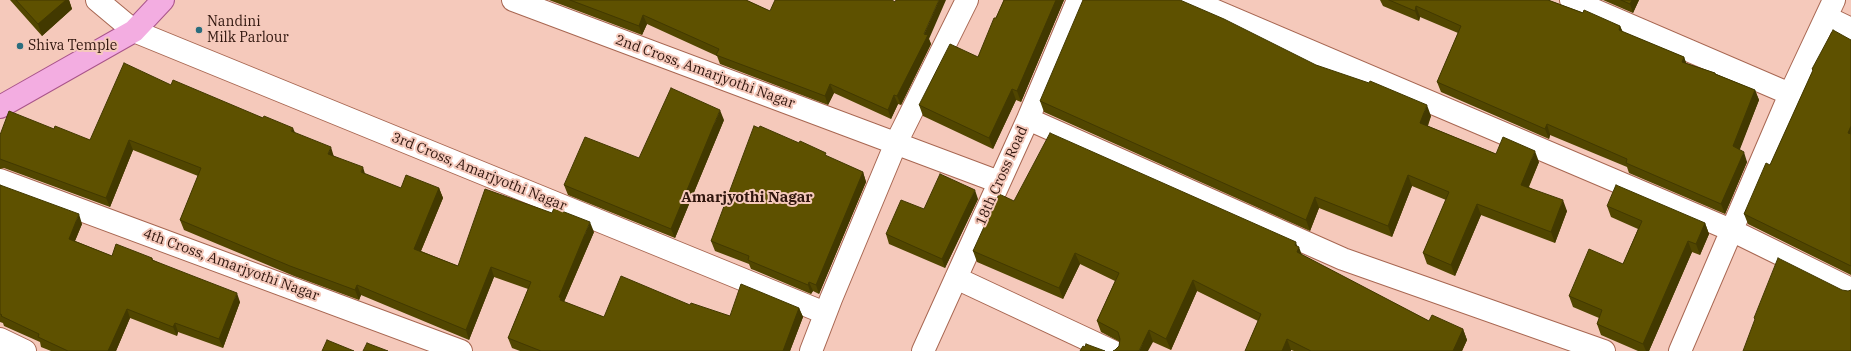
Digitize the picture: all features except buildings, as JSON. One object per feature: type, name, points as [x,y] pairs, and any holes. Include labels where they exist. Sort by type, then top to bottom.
[{"type":"main road","points":[[0,107],[134,31],[163,0]]},
{"type":"street","name":"3rd Cross, Amarjyothi Nagar","points":[[97,0],[134,31],[825,313]]},
{"type":"street","name":"2nd Cross, Amarjyothi Nagar","points":[[513,0],[999,182]]},
{"type":"street","name":"18th Cross Road","points":[[923,351],[1028,119],[1078,0]]},
{"type":"street","points":[[1190,0],[1731,230],[1851,289]]},
{"type":"street","points":[[1571,0],[1790,94]]},
{"type":"street","points":[[811,351],[825,313],[896,143],[961,2]]},
{"type":"street","points":[[1680,351],[1790,94],[1830,8],[1851,29]]},
{"type":"street","points":[[1028,119],[1343,259],[1604,351]]},
{"type":"street","name":"4th Cross, Amarjyothi Nagar","points":[[0,180],[461,351]]},
{"type":"street","points":[[956,278],[1112,351]]},
{"type":"street","points":[[0,339],[25,351]]},
{"type":"place","name":"Nandini Milk Parlour","points":[[199,30]]},
{"type":"place","name":"Shiva Temple","points":[[20,46]]},
{"type":"district","name":"Amarjyothi Nagar","points":[[747,198]]}]
